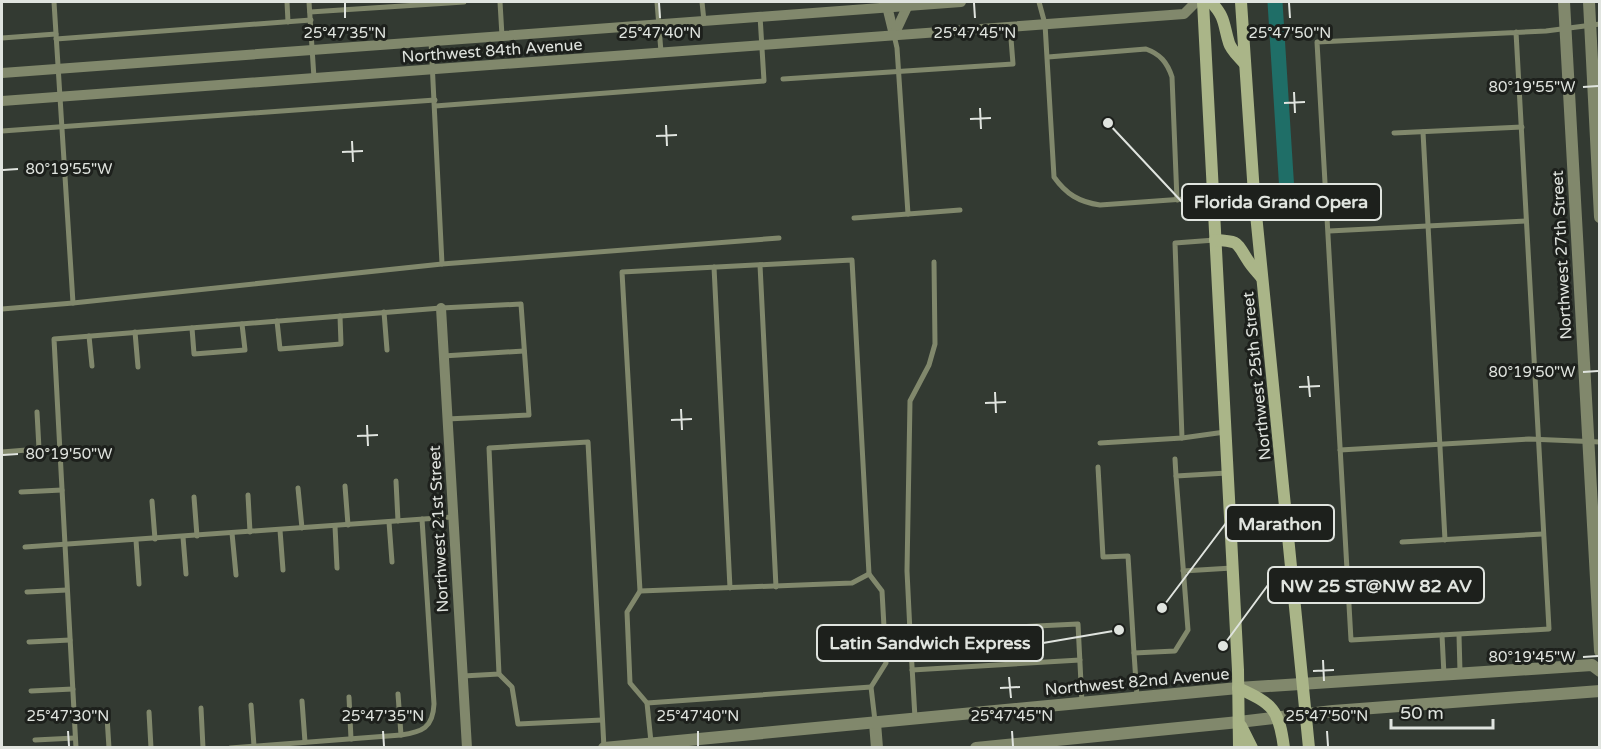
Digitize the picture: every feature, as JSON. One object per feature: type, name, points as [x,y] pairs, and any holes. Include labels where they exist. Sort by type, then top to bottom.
[{"type":"main road","name":"Northwest 25th Street","points":[[1203,2],[1238,688],[1239,747]]},
{"type":"main road","points":[[1211,2],[1227,27],[1229,44],[1244,64]]},
{"type":"main road","name":"Northwest 25th Street","points":[[1241,2],[1262,279],[1309,747]]},
{"type":"main road","points":[[1215,240],[1232,242],[1242,248],[1247,260],[1262,279]]},
{"type":"main road","points":[[1238,688],[1262,699],[1272,707],[1278,718],[1284,747]]},
{"type":"main road","points":[[1301,747],[1307,714]]},
{"type":"main road","points":[[1239,722],[1252,747]]},
{"type":"street","name":"Northwest 84th Avenue","points":[[2,73],[704,21],[887,4],[961,2]]},
{"type":"street","name":"Northwest 84th Avenue","points":[[2,101],[1184,14],[1196,2]]},
{"type":"street","name":"Northwest 27th Street","points":[[1564,2],[1593,441],[1599,651]]},
{"type":"street","points":[[1589,2],[1594,24],[1599,217]]},
{"type":"street","points":[[894,35],[908,3]]},
{"type":"street","points":[[887,4],[894,35]]},
{"type":"street","name":"Northwest 21st Street","points":[[441,308],[467,747]]},
{"type":"street","name":"Northwest 82nd Avenue","points":[[604,747],[1238,688],[1592,665],[1599,671]]},
{"type":"street","points":[[976,747],[1090,742],[1307,714],[1599,691]]},
{"type":"street","points":[[875,723],[877,747]]},
{"type":"lane","points":[[54,2],[73,303]]},
{"type":"lane","points":[[287,2],[288,22]]},
{"type":"lane","points":[[309,2],[314,78]]},
{"type":"lane","points":[[310,12],[464,2]]},
{"type":"lane","points":[[500,2],[502,36]]},
{"type":"lane","points":[[657,2],[661,52]]},
{"type":"lane","points":[[702,2],[704,21]]},
{"type":"lane","points":[[1039,2],[1045,24],[1048,57],[1054,177],[1062,188],[1073,197],[1086,203],[1100,205],[1212,196]]},
{"type":"lane","points":[[2,131],[764,81],[760,16]]},
{"type":"lane","points":[[2,38],[56,37],[311,20]]},
{"type":"lane","points":[[1516,32],[1549,629],[1351,640],[1317,42],[1516,32],[1594,24]]},
{"type":"lane","points":[[783,79],[1013,64],[1010,26]]},
{"type":"lane","points":[[894,35],[908,214]]},
{"type":"lane","points":[[431,41],[442,264]]},
{"type":"lane","points":[[1048,57],[1146,49],[1163,59],[1172,77],[1177,200]]},
{"type":"lane","points":[[1394,133],[1522,127]]},
{"type":"lane","points":[[1423,132],[1445,540]]},
{"type":"lane","points":[[854,218],[960,210]]},
{"type":"lane","points":[[1329,231],[1526,221]]},
{"type":"lane","points":[[2,309],[442,264],[778,238]]},
{"type":"lane","points":[[1182,438],[1175,243],[1215,240]]},
{"type":"lane","points":[[651,744],[647,703],[630,683],[627,612],[640,591],[622,272],[852,260],[869,574],[882,591],[886,663],[872,687],[875,723]]},
{"type":"lane","points":[[915,719],[907,571],[910,401],[929,365],[935,344],[934,262]]},
{"type":"lane","points":[[760,265],[776,587]]},
{"type":"lane","points":[[714,267],[730,588]]},
{"type":"lane","points":[[76,747],[54,339],[384,312],[521,304],[529,415],[447,419]]},
{"type":"lane","points":[[384,312],[387,350]]},
{"type":"lane","points":[[277,321],[280,349],[341,344],[340,316]]},
{"type":"lane","points":[[192,328],[194,354],[245,350],[242,324]]},
{"type":"lane","points":[[135,332],[138,367]]},
{"type":"lane","points":[[90,336],[92,366]]},
{"type":"lane","points":[[443,356],[524,351]]},
{"type":"lane","points":[[37,412],[39,449]]},
{"type":"lane","points":[[1100,443],[1182,438],[1225,432]]},
{"type":"lane","points":[[1340,450],[1538,439],[1593,441]]},
{"type":"lane","points":[[602,720],[518,723],[512,687],[499,674],[489,448],[588,442],[604,747]]},
{"type":"lane","points":[[2,452],[39,449],[60,452]]},
{"type":"lane","points":[[1134,653],[1175,651],[1188,630],[1175,459]]},
{"type":"lane","points":[[1098,467],[1103,557],[1128,556],[1137,698]]},
{"type":"lane","points":[[1176,476],[1227,473]]},
{"type":"lane","points":[[396,481],[398,521]]},
{"type":"lane","points":[[345,486],[348,525]]},
{"type":"lane","points":[[298,488],[302,528]]},
{"type":"lane","points":[[21,492],[62,490]]},
{"type":"lane","points":[[248,495],[250,532]]},
{"type":"lane","points":[[194,497],[197,536]]},
{"type":"lane","points":[[152,501],[155,539]]},
{"type":"lane","points":[[25,548],[452,517]]},
{"type":"lane","points":[[230,747],[418,733],[431,721],[434,713],[422,519]]},
{"type":"lane","points":[[389,522],[392,562]]},
{"type":"lane","points":[[335,526],[337,568]]},
{"type":"lane","points":[[280,530],[283,570]]},
{"type":"lane","points":[[232,533],[236,575]]},
{"type":"lane","points":[[1402,542],[1543,534]]},
{"type":"lane","points":[[183,537],[186,574]]},
{"type":"lane","points":[[136,540],[138,584]]},
{"type":"lane","points":[[1183,572],[1232,568]]},
{"type":"lane","points":[[640,591],[852,584],[869,574]]},
{"type":"lane","points":[[27,592],[67,590]]},
{"type":"lane","points":[[910,632],[1078,624],[1082,703]]},
{"type":"lane","points":[[1442,635],[1444,675]]},
{"type":"lane","points":[[1459,635],[1460,674]]},
{"type":"lane","points":[[29,642],[70,640]]},
{"type":"lane","points":[[912,670],[1080,660]]},
{"type":"lane","points":[[462,676],[499,674]]},
{"type":"lane","points":[[647,703],[872,687]]},
{"type":"lane","points":[[31,691],[73,689]]},
{"type":"lane","points":[[398,694],[401,735]]},
{"type":"lane","points":[[349,697],[351,739]]},
{"type":"lane","points":[[302,701],[305,742]]},
{"type":"lane","points":[[251,705],[254,746]]},
{"type":"lane","points":[[201,708],[203,747]]},
{"type":"lane","points":[[149,712],[150,747]]},
{"type":"lane","points":[[107,717],[109,747]]},
{"type":"lane","points":[[35,740],[75,738]]},
{"type":"waterway","points":[[1275,2],[1288,208]]},
{"type":"place","name":"Florida Grand Opera","points":[[1108,123]]},
{"type":"place","name":"Marathon","points":[[1162,608]]},
{"type":"place","name":"Latin Sandwich Express","points":[[1119,630]]},
{"type":"place","name":"NW 25 ST@NW 82 AV","points":[[1223,646]]}]
